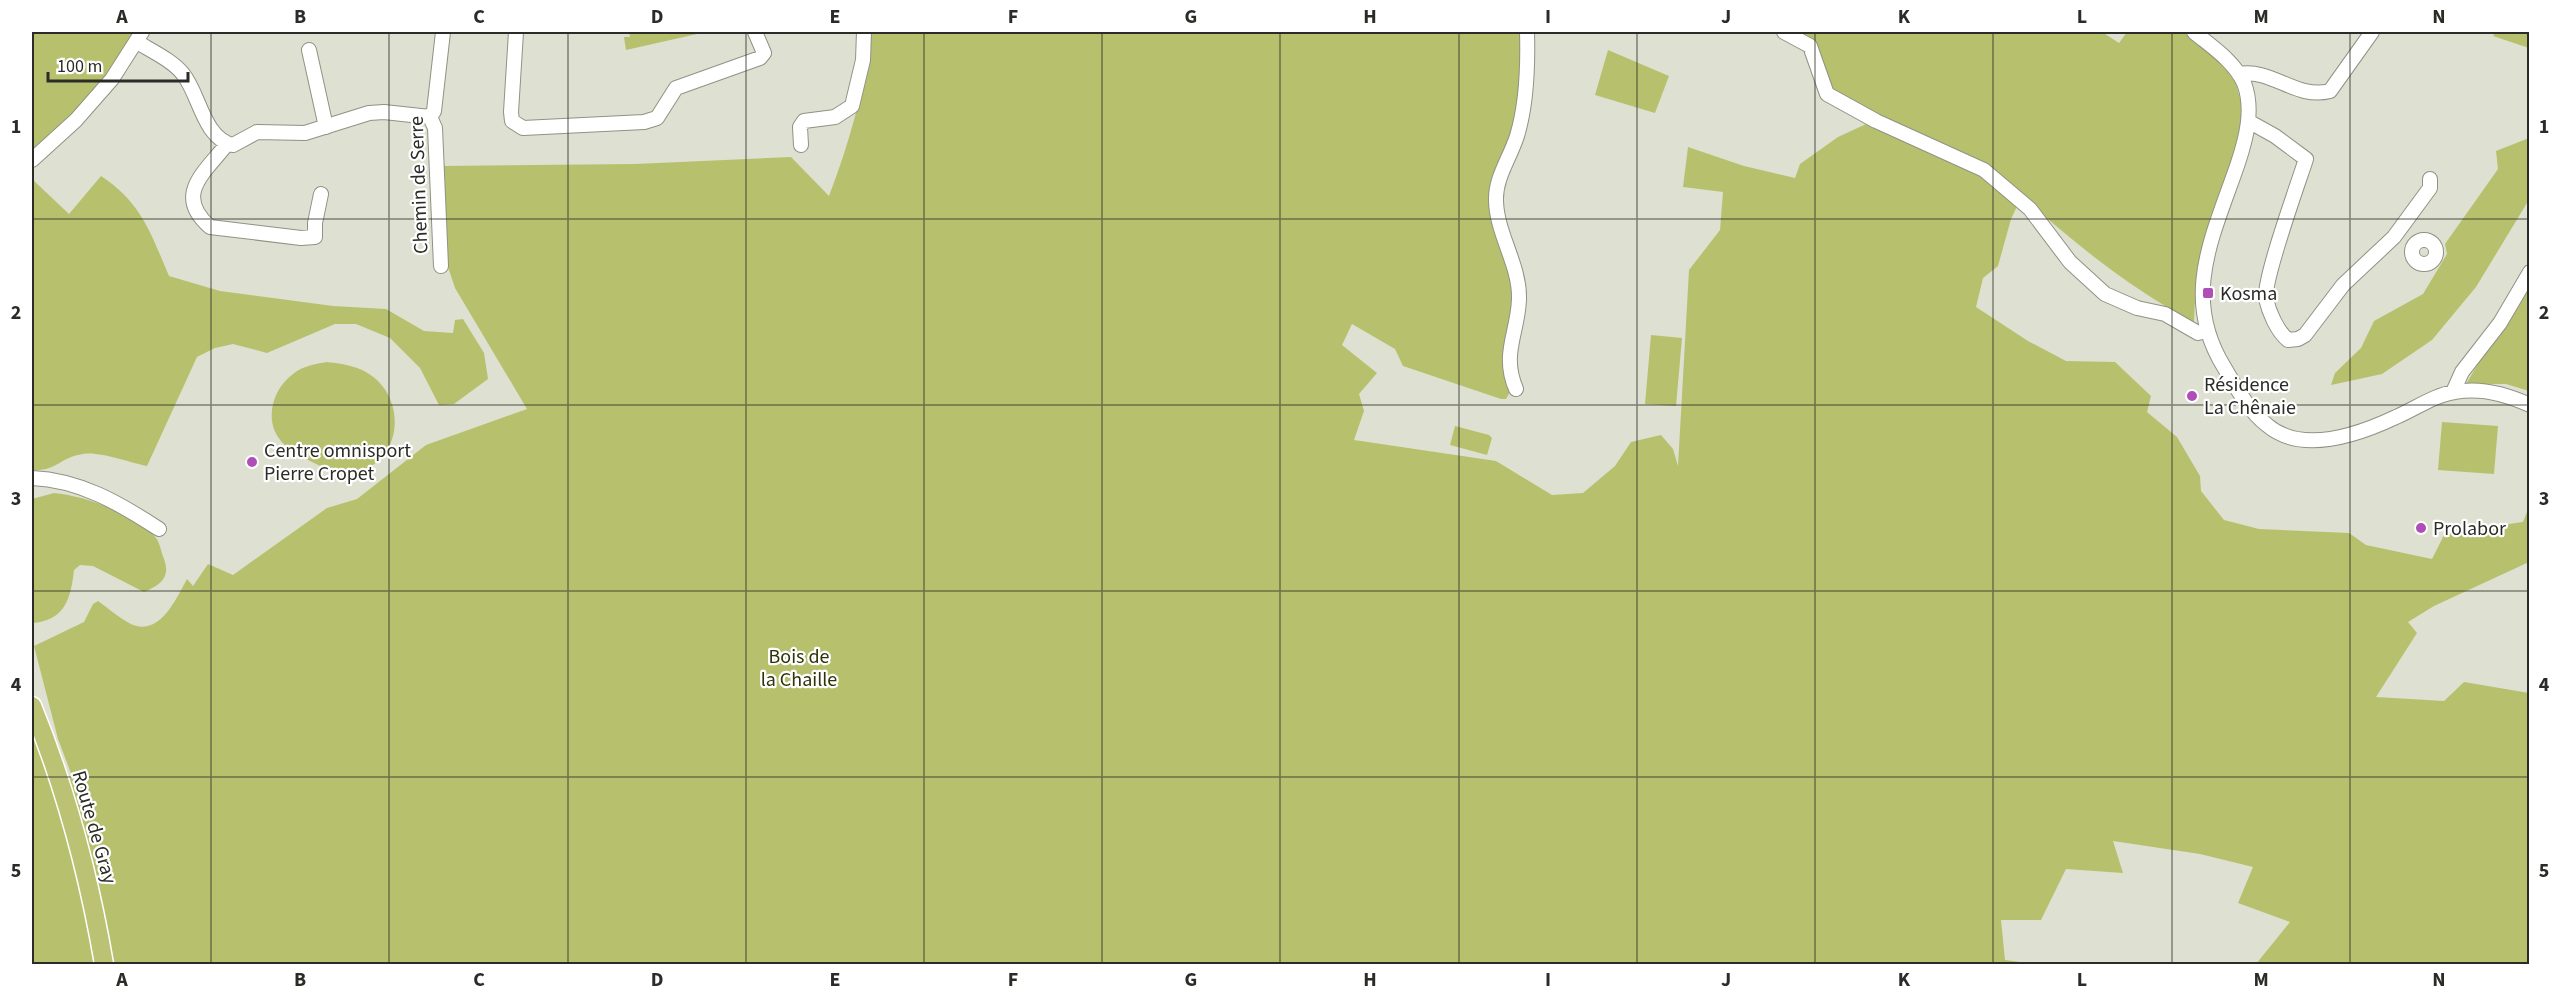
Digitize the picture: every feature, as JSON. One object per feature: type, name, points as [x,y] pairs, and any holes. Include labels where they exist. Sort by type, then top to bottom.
[{"type":"main road","points":[[32,695],[43,734]]},
{"type":"main road","name":"Route de Gray","points":[[32,706],[85,867],[104,964]]},
{"type":"street","name":"Chemin de Serre","points":[[441,266],[435,128],[430,117],[434,111],[442,32]]},
{"type":"street","points":[[516,32],[511,112],[512,121],[523,128],[651,120],[663,113],[676,88],[760,58],[764,53],[755,32]]},
{"type":"street","points":[[801,145],[800,127],[804,121],[835,117],[852,106],[863,60],[864,32]]},
{"type":"street","points":[[1516,388],[1509,372],[1519,286],[1500,228],[1496,200],[1501,173],[1516,138],[1524,108],[1527,32]]},
{"type":"street","points":[[1784,32],[1810,46],[1827,94],[1876,121],[1984,170],[2030,209],[2070,262],[2105,294],[2137,308],[2165,314],[2198,333],[2207,331]]},
{"type":"street","points":[[2194,32],[2228,61],[2239,75],[2247,94],[2248,121],[2245,142],[2204,262],[2201,294],[2207,331],[2222,364],[2246,403],[2266,425],[2295,440],[2325,438],[2366,429],[2453,392],[2476,390],[2501,394],[2529,405]]},
{"type":"street","points":[[2239,75],[2252,72],[2315,95],[2330,91],[2372,32]]},
{"type":"street","points":[[32,160],[76,120],[112,79],[125,55],[140,37],[183,73],[211,129],[227,144],[238,144],[257,132],[296,135],[369,113],[384,112],[430,117]]},
{"type":"street","points":[[309,50],[326,127]]},
{"type":"street","points":[[2248,121],[2275,136],[2306,159],[2273,264],[2266,297],[2277,327],[2288,340],[2298,339],[2305,335],[2343,285],[2394,237],[2430,188],[2430,179]]},
{"type":"street","points":[[227,144],[199,179],[192,194],[194,205],[210,227],[301,238],[315,237],[315,223],[321,194]]},
{"type":"street","points":[[2394,237],[2413,246]]},
{"type":"street","points":[[2453,392],[2462,372],[2500,322],[2529,272]]},
{"type":"street","points":[[32,478],[61,480],[83,486],[159,529]]},
{"type":"green space","points":[[32,32],[137,32],[114,67],[89,98],[32,156]]},
{"type":"green space","points":[[629,32],[706,32],[626,50],[624,37],[630,37]]},
{"type":"green space","name":"Bois de la Chaille","points":[[871,32],[1522,32],[1520,108],[1495,185],[1513,277],[1512,388],[1506,399],[1403,366],[1395,349],[1352,324],[1342,345],[1377,373],[1359,394],[1364,411],[1354,440],[1496,461],[1552,495],[1583,493],[1615,466],[1631,442],[1661,435],[1673,449],[1678,466],[1689,270],[1720,230],[1723,192],[1683,187],[1688,147],[1744,166],[1795,178],[1800,164],[1838,137],[1877,119],[1829,91],[1816,47],[1790,32],[2102,32],[2119,43],[2127,32],[2187,32],[2233,72],[2245,118],[2196,279],[2194,322],[2149,296],[2104,265],[2022,196],[2011,219],[1998,266],[1983,278],[1976,307],[2028,341],[2066,361],[2115,362],[2151,396],[2147,412],[2177,437],[2200,476],[2201,491],[2224,520],[2259,529],[2349,533],[2366,545],[2432,559],[2445,533],[2523,522],[2529,507],[2529,562],[2434,606],[2408,622],[2417,633],[2376,697],[2444,701],[2464,682],[2529,693],[2529,964],[2256,964],[2290,922],[2238,903],[2253,867],[2200,854],[2113,841],[2123,873],[2066,869],[2041,920],[2001,920],[2005,960],[2034,964],[32,964],[32,727],[56,797],[72,776],[58,739],[34,646],[84,622],[93,604],[98,601],[129,623],[140,627],[149,626],[158,621],[172,606],[187,579],[193,586],[208,564],[233,575],[327,508],[357,499],[426,445],[527,409],[455,288],[446,261],[443,166],[635,164],[791,157],[829,196],[855,116],[865,74]]},
{"type":"green space","points":[[2495,32],[2529,32],[2529,48],[2493,36]]},
{"type":"green space","points":[[1608,50],[1669,76],[1655,113],[1595,95]]},
{"type":"green space","points":[[2529,138],[2529,204],[2527,203],[2476,287],[2432,340],[2382,374],[2331,385],[2335,373],[2361,348],[2374,321],[2423,294],[2447,254],[2445,244],[2498,169],[2496,151]]},
{"type":"green space","points":[[101,176],[115,186],[136,208],[144,220],[169,276],[220,291],[333,306],[386,309],[424,331],[453,333],[455,320],[463,319],[484,353],[488,379],[454,404],[439,405],[420,368],[390,338],[356,324],[335,324],[267,353],[233,344],[215,348],[197,357],[147,466],[106,456],[83,454],[47,469],[32,470],[32,179],[69,214]]},
{"type":"green space","points":[[2529,278],[2529,391],[2506,384],[2466,384]]},
{"type":"green space","points":[[1651,335],[1682,338],[1676,406],[1645,404]]},
{"type":"green space","points":[[327,362],[354,367],[373,376],[388,394],[393,408],[395,423],[387,451],[377,462],[364,470],[343,473],[320,466],[288,448],[278,437],[274,428],[272,409],[285,381],[301,369]]},
{"type":"green space","points":[[2442,422],[2498,426],[2494,474],[2438,470]]},
{"type":"green space","points":[[1455,426],[1489,435],[1492,438],[1487,455],[1450,445]]},
{"type":"green space","points":[[54,493],[79,497],[109,507],[123,513],[147,529],[158,542],[164,559],[166,571],[163,580],[144,592],[93,566],[80,565],[74,570],[68,599],[59,613],[52,618],[32,623],[32,499]]},
{"type":"place","name":"Kosma","points":[[2208,293]]},
{"type":"place","name":"Résidence La Chênaie","points":[[2192,396]]},
{"type":"place","name":"Centre omnisport Pierre Cropet","points":[[252,462]]},
{"type":"place","name":"Prolabor","points":[[2421,528]]}]
